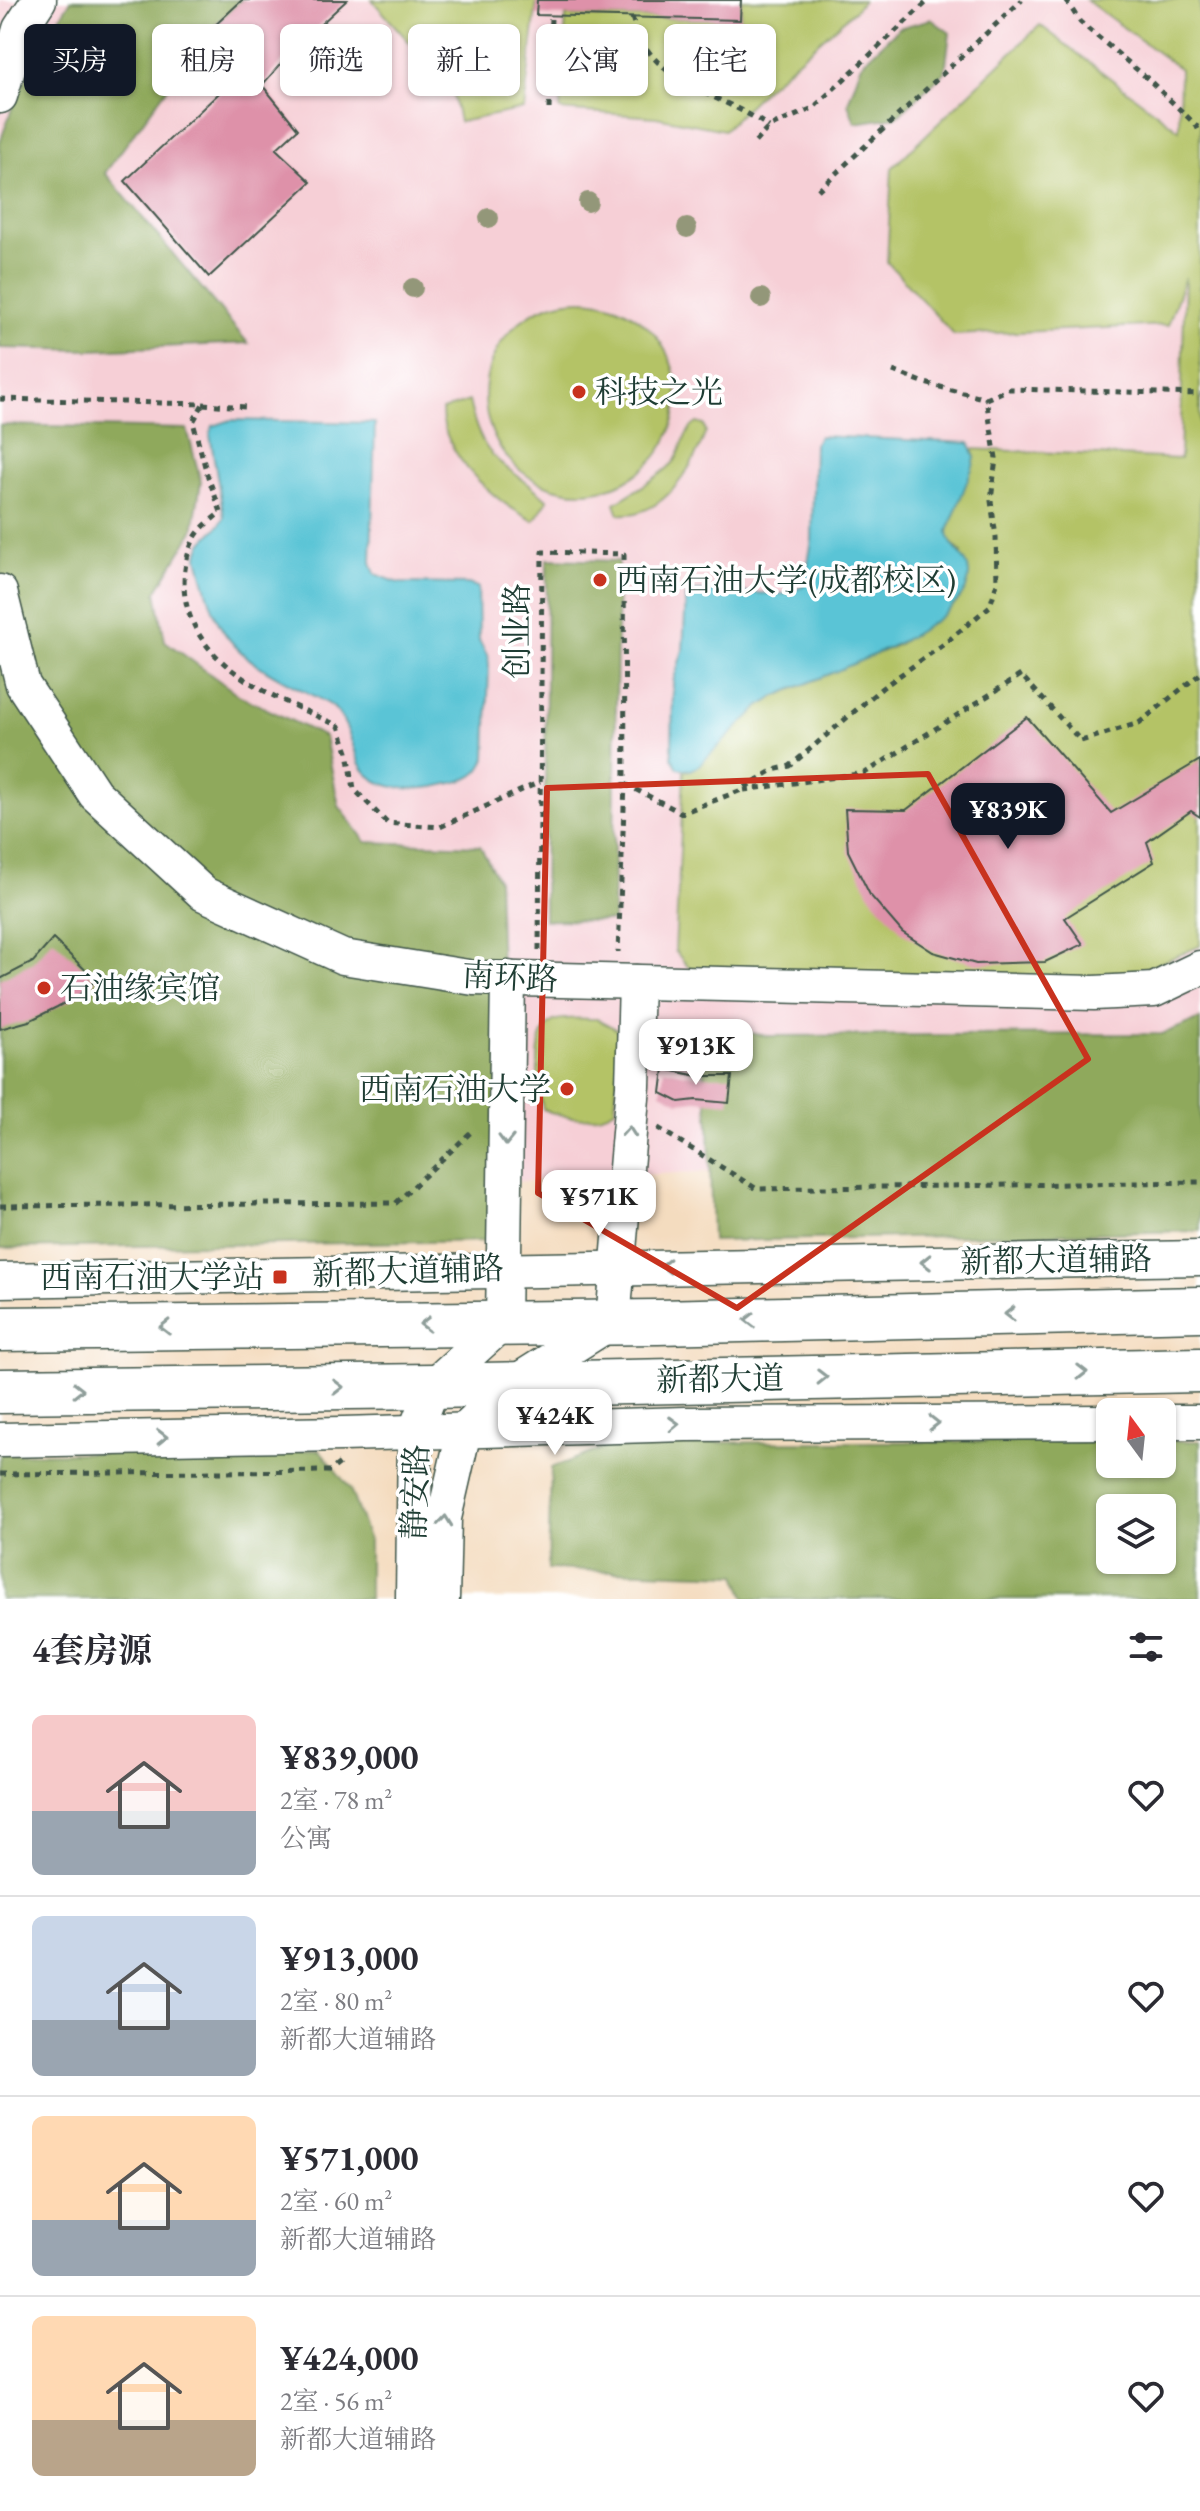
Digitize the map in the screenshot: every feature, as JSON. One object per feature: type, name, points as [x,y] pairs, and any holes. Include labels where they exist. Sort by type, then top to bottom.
[{"type":"main road","name":"新都大道","points":[[0,1329],[1200,1309]]},
{"type":"main road","name":"新都大道","points":[[0,1391],[433,1386],[1200,1370]]},
{"type":"street","points":[[0,96],[20,29],[39,0]]},
{"type":"street","name":"南环路","points":[[0,592],[23,685],[95,794],[204,894],[343,957],[474,978],[1094,993],[1154,990],[1200,968]]},
{"type":"street","points":[[503,1323],[523,978]]},
{"type":"street","points":[[613,1321],[633,1086],[626,982]]},
{"type":"street","name":"新都大道辅路","points":[[0,1280],[1200,1258]]},
{"type":"street","name":"静安路","points":[[442,1599],[444,1518],[464,1431],[516,1382],[613,1321]]},
{"type":"street","name":"静安路","points":[[413,1599],[415,1432],[433,1386],[503,1323]]},
{"type":"street","points":[[0,1440],[686,1424],[1096,1422]]},
{"type":"street","points":[[1176,1422],[1200,1422]]},
{"type":"path","points":[[755,142],[769,127],[813,108],[929,0]]},
{"type":"path","points":[[818,190],[1022,0]]},
{"type":"path","points":[[1066,0],[1080,22],[1147,78],[1196,125],[1200,133]]},
{"type":"path","points":[[549,109],[551,15]]},
{"type":"path","points":[[632,17],[644,42],[669,73],[769,127]]},
{"type":"path","points":[[893,371],[986,399],[1009,389],[1200,394]]},
{"type":"path","points":[[0,399],[246,407]]},
{"type":"path","points":[[625,784],[682,813],[739,791],[773,770],[790,766],[882,688],[990,606],[997,583],[991,501],[996,458],[986,399]]},
{"type":"path","points":[[203,404],[193,422],[221,512],[197,533],[182,576],[189,618],[202,642],[248,683],[339,726],[348,752],[354,789],[387,823],[440,827],[540,781]]},
{"type":"path","name":"创业路","points":[[523,978],[540,781],[542,552],[624,554],[626,982]]},
{"type":"path","points":[[739,791],[865,773],[1021,675],[1081,741],[1139,723],[1200,674]]},
{"type":"path","points":[[652,1124],[757,1189],[1200,1182]]},
{"type":"path","points":[[0,1206],[396,1203],[471,1132]]},
{"type":"path","points":[[0,1474],[330,1471],[344,1460]]},
{"type":"highlighted area","points":[[928,774],[1088,1059],[737,1308],[538,1193],[547,788]]},
{"type":"shaded area","name":"西南石油大学(成都校区)","points":[[0,0],[1200,0],[1200,1160],[771,1168],[400,1188],[0,1189]]},
{"type":"green space","points":[[71,0],[242,0],[216,24],[152,24],[152,96],[162,96],[105,173],[248,343],[91,350],[0,348],[0,142],[24,83],[24,96],[136,96],[136,24],[56,24]]},
{"type":"green space","points":[[372,0],[537,0],[524,109],[459,122],[453,96],[520,96],[520,24],[408,24],[408,40]]},
{"type":"green space","points":[[741,0],[863,0],[776,79],[776,24],[664,24],[664,96],[758,96],[724,130],[656,117],[560,110],[561,96],[648,96],[648,24],[565,24],[566,16],[740,20]]},
{"type":"green space","points":[[1086,0],[1200,0],[1200,946],[1144,970],[1090,983],[699,980],[675,951],[684,771],[691,770],[774,697],[897,645],[957,602],[962,553],[948,540],[948,531],[975,458],[973,449],[1180,459],[1185,277],[1168,325],[954,335],[887,262],[892,168],[1040,25],[1179,130],[1180,69]]},
{"type":"green space","points":[[931,19],[950,33],[945,72],[896,117],[855,123],[848,103],[862,63],[899,28]]},
{"type":"green space","points":[[581,300],[618,307],[649,328],[670,359],[677,396],[670,433],[649,464],[618,485],[581,492],[544,485],[513,464],[492,433],[485,396],[492,359],[513,328],[544,307]]},
{"type":"green space","points":[[469,401],[481,438],[489,451],[548,500],[534,521],[488,490],[451,444],[444,427],[442,410]]},
{"type":"green space","points":[[697,423],[704,425],[706,432],[685,474],[674,488],[650,508],[619,514],[615,503],[674,462],[689,431]]},
{"type":"green space","points":[[0,425],[187,429],[201,482],[193,531],[156,592],[165,641],[240,696],[325,737],[339,806],[366,842],[480,846],[498,880],[503,1030],[500,1241],[0,1248]]},
{"type":"green space","points":[[547,559],[618,561],[613,921],[544,920]]},
{"type":"green space","points":[[572,1018],[597,1019],[616,1029],[620,1039],[615,1109],[598,1116],[580,1118],[543,1109],[538,1060],[539,1046],[548,1025]]},
{"type":"green space","points":[[1200,1019],[1200,1231],[712,1241],[709,1126],[700,1025],[768,1036],[1162,1034]]},
{"type":"green space","points":[[1096,1441],[1096,1478],[1176,1478],[1176,1441],[1200,1441],[1200,1599],[746,1599],[736,1575],[548,1569],[551,1468],[618,1443]]},
{"type":"green space","points":[[320,1450],[350,1489],[369,1541],[369,1599],[0,1599],[0,1454]]},
{"type":"water","points":[[231,420],[375,423],[371,562],[375,574],[399,583],[468,584],[478,587],[479,640],[489,665],[486,758],[472,777],[411,789],[375,780],[359,762],[345,725],[332,706],[251,660],[225,634],[211,603],[198,558],[201,545],[224,517],[210,435],[213,426]]},
{"type":"water","points":[[820,436],[970,443],[975,458],[973,466],[948,531],[951,542],[968,566],[963,593],[946,613],[920,631],[774,697],[759,707],[697,767],[691,770],[678,768],[672,758],[673,682],[683,650],[686,596],[696,591],[784,594],[804,586],[812,540],[814,444]]},
{"type":"building","points":[[242,0],[347,0],[321,24],[280,24],[280,65],[264,83],[264,24],[216,24]]},
{"type":"building","points":[[537,0],[741,0],[740,20],[536,15]]},
{"type":"building","points":[[264,87],[298,129],[276,149],[311,182],[209,277],[125,181],[216,96],[264,96]]},
{"type":"building","points":[[1027,717],[1111,813],[1200,760],[1200,817],[1191,811],[1147,842],[1154,862],[1065,918],[1083,944],[1045,962],[976,964],[933,952],[902,932],[870,895],[848,851],[845,809],[906,810]]},
{"type":"building","name":"石油缘宾馆","points":[[53,939],[96,980],[79,995],[57,1007],[29,1021],[0,1029],[0,979],[33,962]]},
{"type":"building","points":[[664,1069],[698,1076],[732,1076],[729,1103],[679,1102],[661,1093]]},
{"type":"place","name":"科技之光","points":[[579,392]]},
{"type":"place","name":"西南石油大学(成都校区)","points":[[600,580]]},
{"type":"place","name":"石油缘宾馆","points":[[44,988]]},
{"type":"place","name":"西南石油大学","points":[[567,1089]]},
{"type":"place","name":"西南石油大学站","points":[[280,1277]]}]
